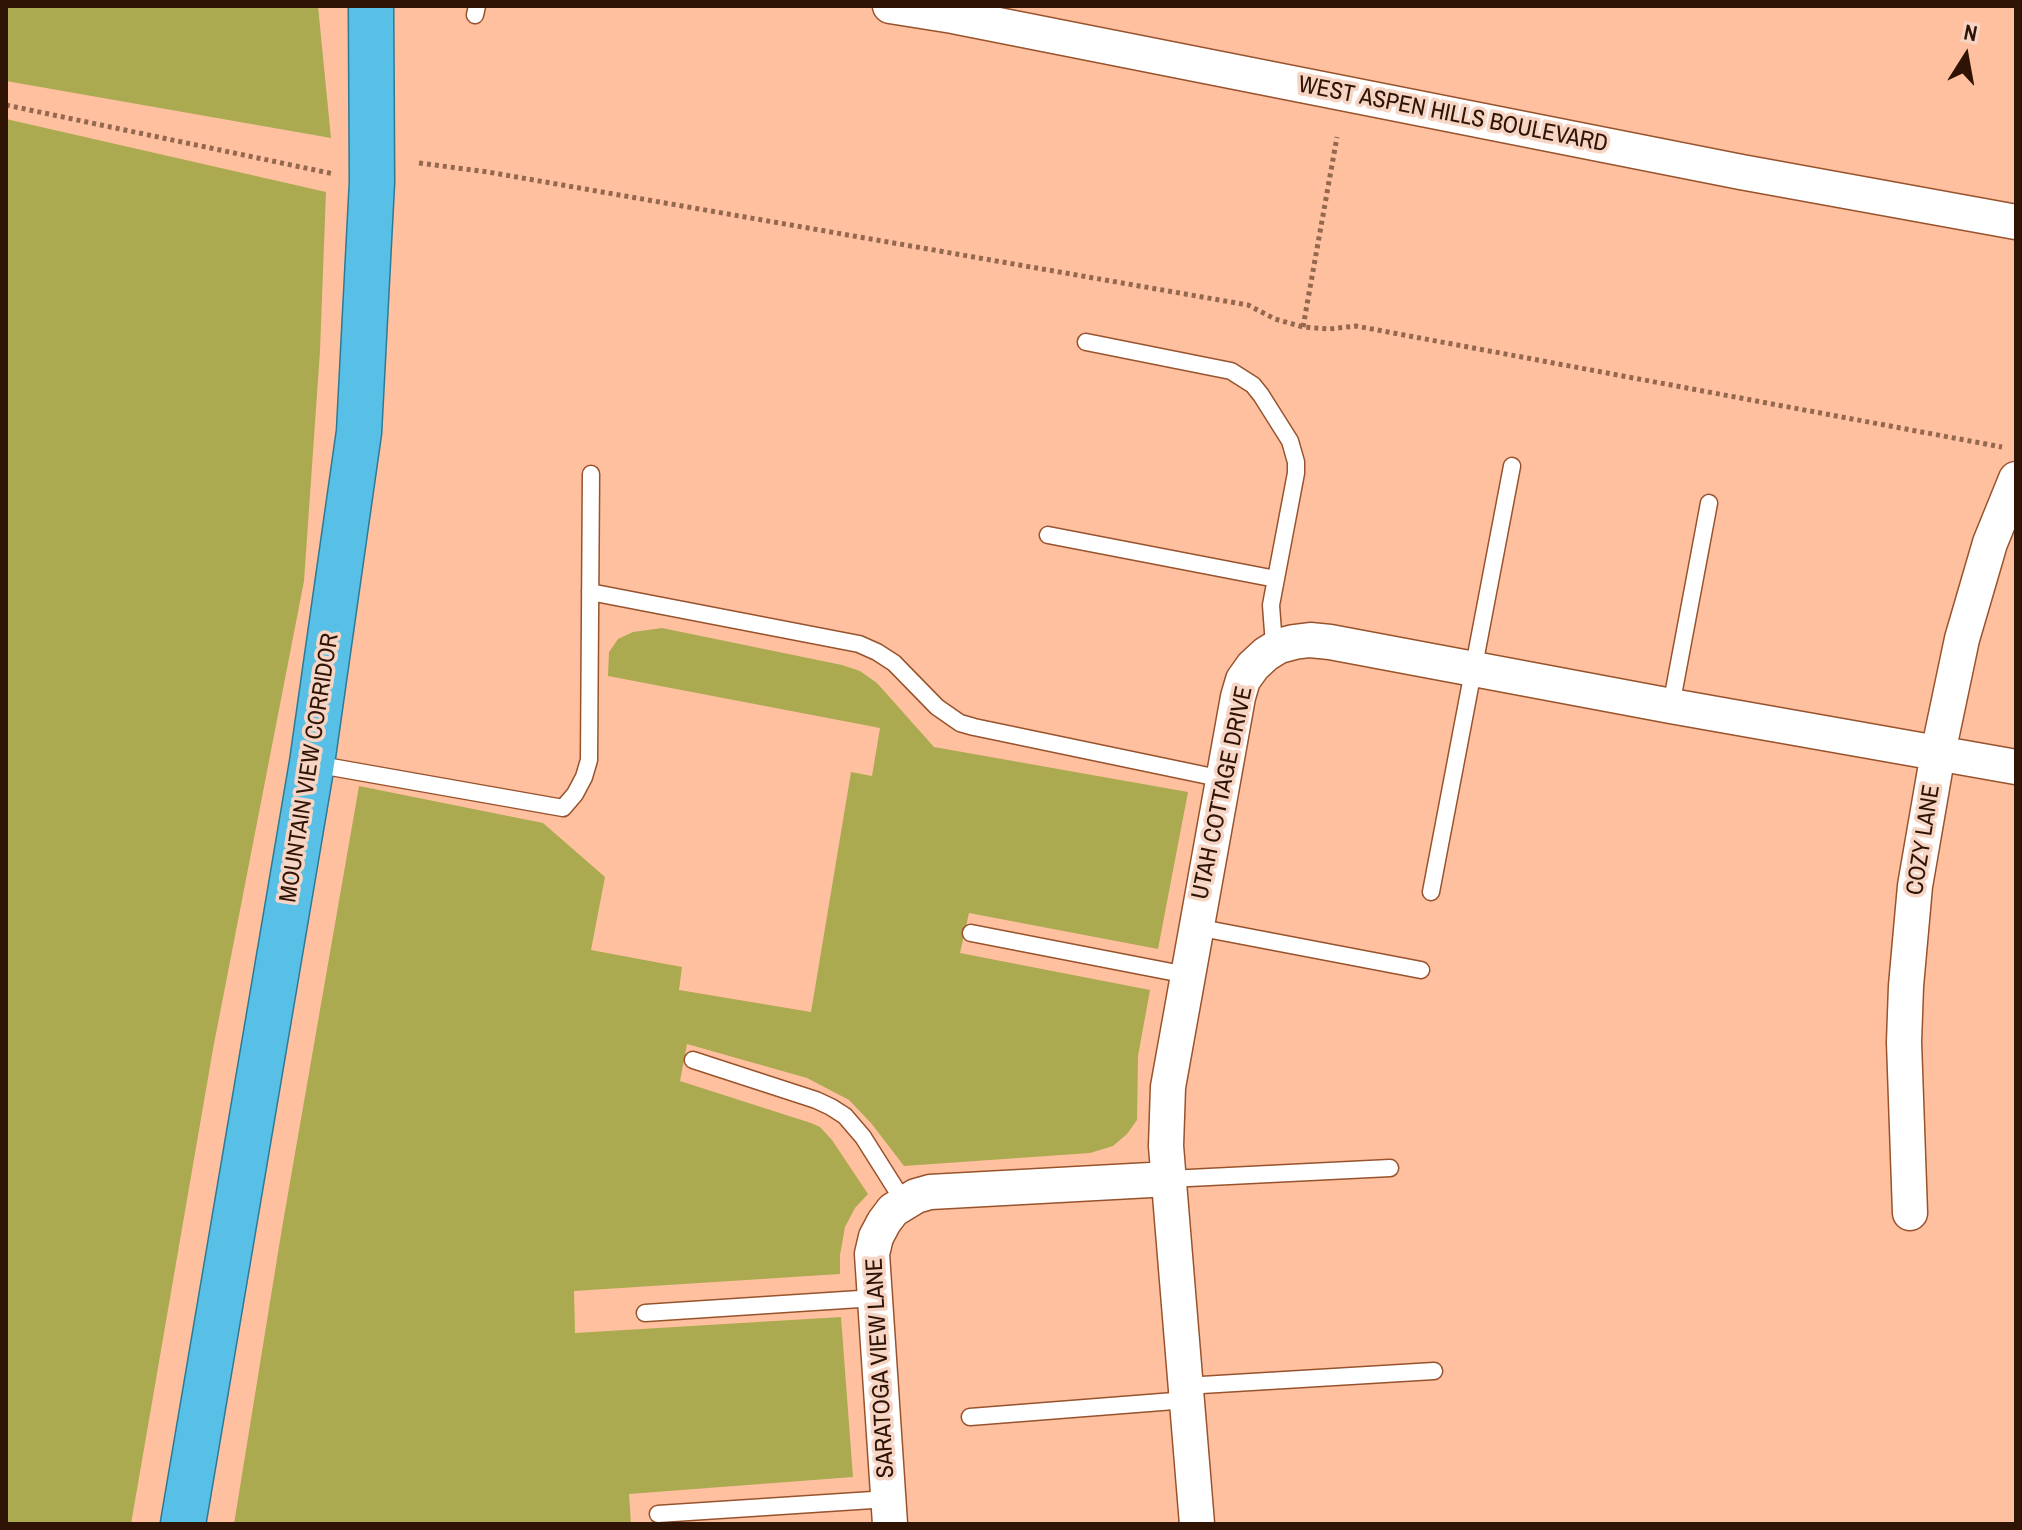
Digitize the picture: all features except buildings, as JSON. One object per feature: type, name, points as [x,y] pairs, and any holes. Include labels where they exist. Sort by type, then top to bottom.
[{"type":"highway","name":"MOUNTAIN VIEW CORRIDOR","points":[[183,1524],[312,763],[359,432],[372,182],[371,6]]},
{"type":"street","name":"WEST ASPEN HILLS BOULEVARD","points":[[890,6],[954,11],[1725,169],[2016,222]]},
{"type":"street","name":"COZY LANE","points":[[1910,1213],[1904,1042],[1915,886],[1959,653],[2010,463]]},
{"type":"street","points":[[1279,646],[1310,640],[1330,642],[2016,767]]},
{"type":"street","name":"UTAH COTTAGE DRIVE","points":[[1197,1524],[1166,1135],[1168,1087],[1238,697],[1243,680],[1253,666],[1279,646]]},
{"type":"street","points":[[904,1202],[930,1192],[1169,1179]]},
{"type":"street","name":"SARATOGA VIEW LANE","points":[[889,1511],[872,1254],[884,1222],[904,1202]]},
{"type":"lane","points":[[1086,342],[1231,371],[1253,385],[1261,395],[1290,441],[1296,462],[1270,617],[1279,646]]},
{"type":"lane","points":[[1431,892],[1512,466]]},
{"type":"lane","points":[[312,763],[563,808],[575,794],[589,760],[591,474]]},
{"type":"lane","points":[[1671,706],[1709,503]]},
{"type":"lane","points":[[1048,535],[1276,579]]},
{"type":"lane","points":[[590,592],[859,644],[894,663],[937,707],[960,723],[1223,779]]},
{"type":"lane","points":[[1196,927],[1421,970]]},
{"type":"lane","points":[[971,933],[1187,975]]},
{"type":"lane","points":[[693,1060],[816,1100],[845,1116],[863,1137],[904,1202]]},
{"type":"lane","points":[[1169,1179],[1390,1168]]},
{"type":"lane","points":[[645,1313],[875,1298]]},
{"type":"lane","points":[[970,1417],[1186,1393],[1434,1371]]},
{"type":"lane","points":[[658,1514],[889,1511]]},
{"type":"path","points":[[6,105],[372,182]]},
{"type":"path","points":[[1303,327],[1337,137]]},
{"type":"path","points":[[419,163],[504,175],[1248,305],[1275,319],[1303,327],[1329,329],[1356,326],[2010,463]]},
{"type":"shaded area","points":[[6,6],[318,6],[331,138],[6,81]]},
{"type":"shaded area","points":[[6,119],[326,192],[320,351],[304,581],[213,1049],[131,1524],[6,1524]]},
{"type":"shaded area","points":[[662,628],[860,671],[877,683],[934,747],[1188,792],[1158,949],[969,913],[960,953],[1150,990],[1138,1056],[1137,1120],[1113,1146],[1090,1153],[904,1166],[849,1100],[807,1078],[687,1044],[680,1081],[820,1127],[868,1194],[855,1208],[845,1227],[840,1274],[574,1291],[575,1333],[841,1317],[853,1477],[629,1494],[631,1524],[234,1524],[359,786],[543,823],[605,877],[591,950],[682,967],[679,990],[811,1012],[851,772],[872,776],[880,728],[608,676],[609,652],[618,639],[633,632]]}]
